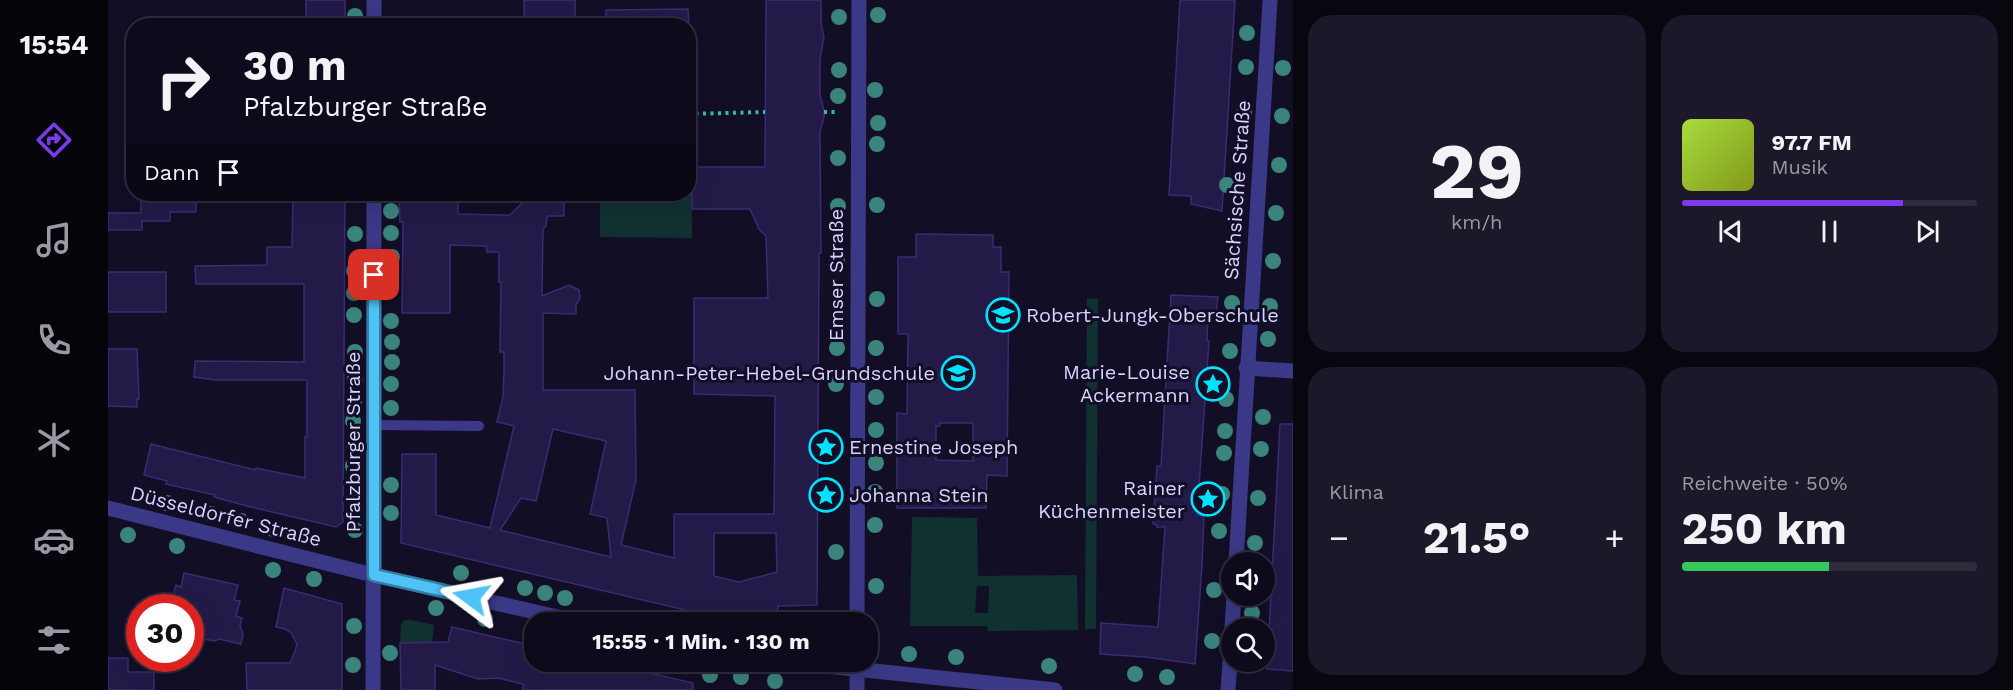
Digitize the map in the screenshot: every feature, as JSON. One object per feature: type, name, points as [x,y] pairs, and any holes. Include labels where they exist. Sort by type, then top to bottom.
[{"type":"street","points":[[374,0],[374,18]]},
{"type":"street","name":"Emser Straße","points":[[857,612],[859,0]]},
{"type":"street","name":"Sächsische Straße","points":[[1237,552],[1270,0]]},
{"type":"street","name":"Pfalzburger Straße","points":[[373,690],[374,201]]},
{"type":"street","points":[[1246,368],[1293,372]]},
{"type":"street","name":"Düsseldorfer Straße","points":[[108,508],[374,575],[535,612]]},
{"type":"street","points":[[878,668],[1055,690]]},
{"type":"street","points":[[857,672],[857,690]]},
{"type":"street","points":[[1228,690],[1229,672]]},
{"type":"lane","points":[[374,425],[479,426]]},
{"type":"path","points":[[696,114],[765,112]]},
{"type":"path","points":[[824,112],[836,112]]},
{"type":"green space","points":[[600,201],[692,201],[692,238],[600,237]]},
{"type":"green space","points":[[1087,298],[1098,299],[1096,629],[1085,629]]},
{"type":"green space","points":[[912,517],[977,518],[978,576],[1077,575],[1078,630],[988,631],[987,626],[910,626]],"holes":[[[977,586],[989,586],[988,613],[975,613]]]},
{"type":"green space","points":[[404,620],[434,625],[432,642],[400,643],[401,625]]},
{"type":"building","points":[[306,0],[345,0],[345,18],[306,18]]},
{"type":"building","points":[[524,0],[575,0],[575,18],[524,18]]},
{"type":"building","points":[[766,0],[821,0],[821,23],[824,37],[820,59],[820,95],[824,117],[820,132],[817,605],[778,606],[778,612],[694,612],[401,543],[402,454],[436,454],[436,515],[490,528],[514,426],[497,422],[503,397],[504,371],[504,352],[500,352],[499,252],[487,252],[486,246],[450,245],[450,313],[402,313],[403,222],[400,222],[399,201],[458,201],[458,214],[510,215],[524,201],[564,201],[564,216],[547,216],[546,226],[543,229],[542,296],[569,285],[579,290],[580,298],[576,305],[576,314],[543,313],[543,390],[635,390],[636,480],[621,545],[674,558],[674,514],[774,514],[775,396],[694,394],[694,298],[768,298],[766,236],[759,229],[750,209],[692,209],[692,201],[696,201],[696,167],[765,167]],"holes":[[[553,429],[606,441],[590,514],[607,518],[611,557],[500,530],[521,498],[536,501]],[[714,533],[776,533],[777,572],[739,582],[714,576]]]},
{"type":"building","points":[[1180,0],[1235,0],[1222,211],[1191,204],[1191,196],[1169,195]]},
{"type":"building","points":[[688,9],[689,18],[606,18],[606,10]]},
{"type":"building","points":[[141,201],[196,201],[196,212],[170,212],[170,221],[142,221],[142,230],[108,230],[108,213],[141,213]]},
{"type":"building","points":[[293,201],[345,201],[343,522],[336,527],[247,506],[214,497],[215,495],[166,484],[167,481],[144,475],[151,444],[255,470],[256,468],[305,478],[307,380],[216,380],[194,377],[195,361],[304,362],[304,284],[196,284],[195,266],[267,265],[267,247],[292,247]]},
{"type":"building","name":"Johann-Peter-Hebel-Grundschule","points":[[916,234],[993,235],[993,247],[1001,247],[1001,272],[1009,272],[1007,476],[987,475],[986,508],[897,508],[897,413],[907,414],[908,334],[898,334],[898,257],[916,257]],"holes":[[[940,423],[973,423],[973,461],[936,460],[936,426],[940,426]]]},
{"type":"building","points":[[108,272],[166,272],[166,312],[108,312]]},
{"type":"building","points":[[1171,295],[1218,297],[1216,312],[1208,312],[1207,341],[1209,341],[1197,515],[1204,516],[1195,664],[1146,657],[1100,654],[1101,623],[1158,627],[1165,527],[1157,527],[1153,524],[1157,466],[1161,466]]},
{"type":"building","points":[[108,349],[137,349],[139,399],[137,399],[137,407],[108,406]]},
{"type":"building","points":[[1280,424],[1293,424],[1293,671],[1275,670],[1275,618],[1270,618],[1270,606],[1275,606],[1273,552]]},
{"type":"building","points":[[184,573],[238,585],[234,600],[240,601],[236,616],[242,618],[241,644],[219,639],[215,641],[204,639],[204,594],[174,594],[176,585],[181,587]]},
{"type":"building","points":[[284,588],[342,604],[342,690],[247,690],[246,663],[290,663],[295,651],[297,644],[291,633],[276,627]]},
{"type":"building","points":[[452,627],[524,644],[524,672],[645,672],[693,683],[693,690],[523,690],[523,684],[498,678],[478,679],[435,665],[435,690],[401,690],[400,643],[448,642]]},
{"type":"building","points":[[108,658],[126,658],[126,672],[154,672],[154,690],[108,690]]},
{"type":"place","name":"Robert-Jungk-Oberschule","points":[[1003,315]]},
{"type":"place","name":"Johann-Peter-Hebel-Grundschule","points":[[958,373]]},
{"type":"place","name":"Marie-Louise Ackermann","points":[[1213,384]]},
{"type":"place","name":"Ernestine Joseph","points":[[826,447]]},
{"type":"place","name":"Johanna Stein","points":[[826,495]]},
{"type":"place","name":"Rainer Küchenmeister","points":[[1208,499]]},
{"type":"route","points":[[374,275],[374,575],[471,597]]}]
